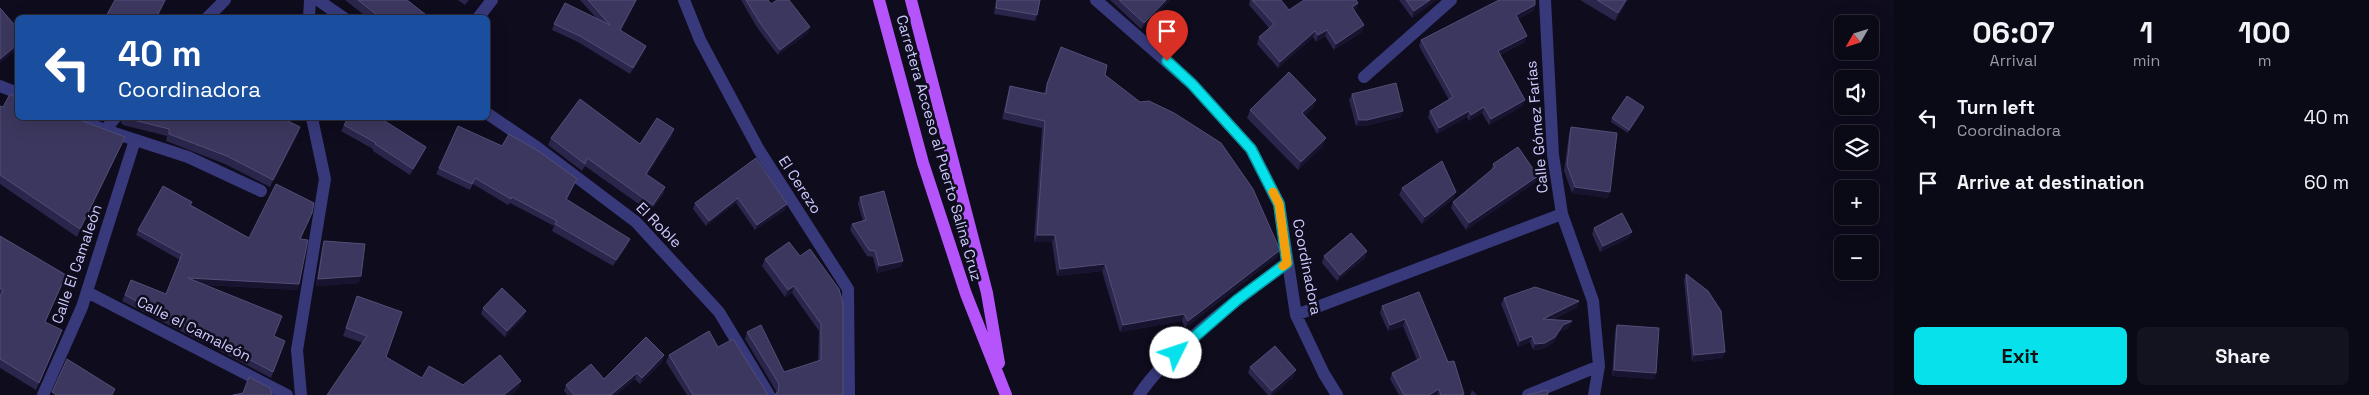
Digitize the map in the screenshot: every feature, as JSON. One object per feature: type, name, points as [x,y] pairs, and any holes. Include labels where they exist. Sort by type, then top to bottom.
[{"type":"main road","name":"Carretera Acceso al Puerto Salina Cruz","points":[[879,0],[924,163],[956,266],[1005,391]]},
{"type":"main road","name":"Carretera Acceso al Puerto Salina Cruz","points":[[911,0],[987,293],[1005,391]]},
{"type":"street","points":[[210,15],[225,0]]},
{"type":"street","points":[[309,15],[310,0]]},
{"type":"street","points":[[318,0],[340,15]]},
{"type":"street","points":[[480,15],[492,0]]},
{"type":"street","name":"El Cerezo","points":[[684,0],[700,40],[759,150],[848,289],[849,395]]},
{"type":"street","name":"Coordinadora","points":[[1096,0],[1192,84],[1251,149],[1279,204],[1296,315],[1324,374],[1338,395]]},
{"type":"street","points":[[1364,77],[1452,0]]},
{"type":"street","name":"Calle Gómez Farías","points":[[1545,0],[1553,155],[1562,214],[1594,301],[1599,366],[1594,395]]},
{"type":"street","points":[[0,86],[15,93]]},
{"type":"street","name":"El Roble","points":[[490,115],[538,148],[636,222],[718,312],[769,395]]},
{"type":"street","points":[[80,120],[188,157],[261,191]]},
{"type":"street","points":[[105,130],[113,120]]},
{"type":"street","points":[[301,395],[297,350],[325,179],[312,120]]},
{"type":"street","name":"Calle El Camaleón","points":[[43,395],[82,307],[135,140]]},
{"type":"street","points":[[1296,315],[1562,214]]},
{"type":"street","points":[[1139,395],[1149,379],[1176,353],[1237,300],[1287,263]]},
{"type":"street","name":"Calle el Camaleón","points":[[86,292],[287,395]]},
{"type":"street","points":[[1528,395],[1599,366]]},
{"type":"building","points":[[115,0],[165,0],[158,15],[107,15]]},
{"type":"building","points":[[358,0],[407,0],[426,15],[377,15]]},
{"type":"building","points":[[588,0],[636,0],[620,30],[646,46],[633,68],[580,36],[554,24],[565,3],[610,25]]},
{"type":"building","points":[[746,0],[768,0],[771,4],[777,0],[789,0],[810,27],[780,50]]},
{"type":"building","points":[[997,0],[1040,0],[1037,15],[996,8]]},
{"type":"building","points":[[1119,0],[1166,0],[1144,23]]},
{"type":"building","points":[[1252,0],[1281,0],[1289,10],[1304,0],[1356,0],[1358,3],[1352,7],[1364,25],[1336,44],[1327,30],[1318,35],[1315,31],[1280,62],[1259,37],[1274,24]]},
{"type":"building","points":[[1406,0],[1430,0],[1414,11]]},
{"type":"building","points":[[1499,0],[1535,0],[1535,5],[1516,15],[1527,36],[1498,51],[1525,100],[1491,119],[1484,107],[1471,115],[1469,111],[1439,128],[1430,111],[1453,97],[1421,40]]},
{"type":"building","points":[[1597,0],[1626,0],[1618,13]]},
{"type":"building","points":[[0,8],[15,26],[15,46],[0,59]]},
{"type":"building","points":[[1061,47],[1107,65],[1105,75],[1140,102],[1149,101],[1174,113],[1221,143],[1253,189],[1280,250],[1188,321],[1184,314],[1123,325],[1105,264],[1060,269],[1055,235],[1037,235],[1045,121],[1005,112],[1010,86],[1046,94],[1047,84]]},
{"type":"building","points":[[1289,72],[1316,100],[1302,113],[1326,138],[1301,162],[1250,110]]},
{"type":"building","points":[[1396,83],[1403,111],[1367,120],[1359,120],[1352,94]]},
{"type":"building","points":[[10,94],[15,96],[15,120],[80,120],[125,137],[80,229],[0,175],[0,106],[3,107]]},
{"type":"building","points":[[1627,96],[1644,107],[1629,130],[1612,118]]},
{"type":"building","points":[[580,99],[640,144],[657,118],[674,129],[646,174],[665,187],[653,205],[587,158],[585,164],[551,138]]},
{"type":"building","points":[[134,120],[286,120],[300,127],[273,180],[227,156],[169,134],[169,129]]},
{"type":"building","points":[[347,120],[383,120],[426,147],[413,169],[376,143],[344,125]]},
{"type":"building","points":[[458,126],[502,146],[509,134],[540,152],[577,179],[566,199],[630,239],[616,260],[555,224],[557,221],[512,197],[511,199],[475,178],[472,184],[439,168]]},
{"type":"building","points":[[1571,127],[1617,133],[1610,192],[1575,187],[1567,165]]},
{"type":"building","points":[[1518,147],[1538,176],[1469,223],[1453,202],[1495,167],[1493,164]]},
{"type":"building","points":[[756,158],[787,204],[757,225],[738,198],[709,221],[695,203]]},
{"type":"building","points":[[1442,161],[1456,192],[1425,217],[1402,188]]},
{"type":"building","points":[[276,184],[314,203],[312,213],[300,239],[308,240],[299,284],[188,278],[282,316],[274,336],[285,341],[273,372],[220,344],[221,342],[202,335],[125,295],[131,280],[166,294],[182,254],[138,230],[163,186],[192,202],[190,205],[249,238]]},
{"type":"building","points":[[884,191],[903,261],[879,266],[875,251],[869,250],[852,224],[866,220],[860,197]]},
{"type":"building","points":[[1622,213],[1632,232],[1603,246],[1594,228]]},
{"type":"building","points":[[1351,233],[1367,251],[1340,275],[1324,256]]},
{"type":"building","points":[[0,236],[66,275],[45,322],[62,330],[39,383],[0,359],[0,297],[3,290],[0,288]]},
{"type":"building","points":[[324,241],[365,244],[361,276],[318,279]]},
{"type":"building","points":[[789,242],[800,256],[810,249],[839,289],[843,303],[843,395],[774,395],[778,392],[779,384],[747,332],[761,325],[784,372],[821,360],[821,324],[794,286],[788,290],[765,259]]},
{"type":"building","points":[[1686,274],[1708,291],[1721,311],[1725,352],[1694,355]]},
{"type":"building","points":[[1535,287],[1579,301],[1543,319],[1572,321],[1563,325],[1555,337],[1545,343],[1535,344],[1532,336],[1520,341],[1504,298]]},
{"type":"building","points":[[502,288],[526,311],[507,331],[483,308]]},
{"type":"building","points":[[1419,292],[1448,362],[1454,361],[1464,394],[1441,395],[1439,389],[1429,395],[1404,395],[1392,373],[1421,358],[1405,319],[1390,325],[1382,306]]},
{"type":"building","points":[[357,296],[402,312],[386,357],[422,378],[429,366],[463,385],[500,355],[521,381],[504,395],[327,395],[367,336],[346,328]]},
{"type":"building","points":[[1617,325],[1659,328],[1656,373],[1614,370]]},
{"type":"building","points":[[709,331],[718,347],[733,339],[768,395],[693,395],[669,355]]},
{"type":"building","points":[[646,337],[664,355],[642,378],[637,373],[611,395],[574,395],[566,385],[591,364],[604,379]]},
{"type":"building","points":[[1275,346],[1296,370],[1272,391],[1250,367]]},
{"type":"building","points":[[67,359],[115,389],[112,395],[56,395],[52,392]]},
{"type":"building","points":[[249,377],[270,388],[272,395],[233,395],[243,393]]},
{"type":"building","points":[[1547,390],[1548,395],[1527,395]]},
{"type":"slow traffic","points":[[1273,192],[1279,204],[1287,263],[1283,266]]},
{"type":"route","points":[[1167,61],[1192,84],[1251,149],[1279,204],[1287,263],[1237,300],[1176,353]]}]
